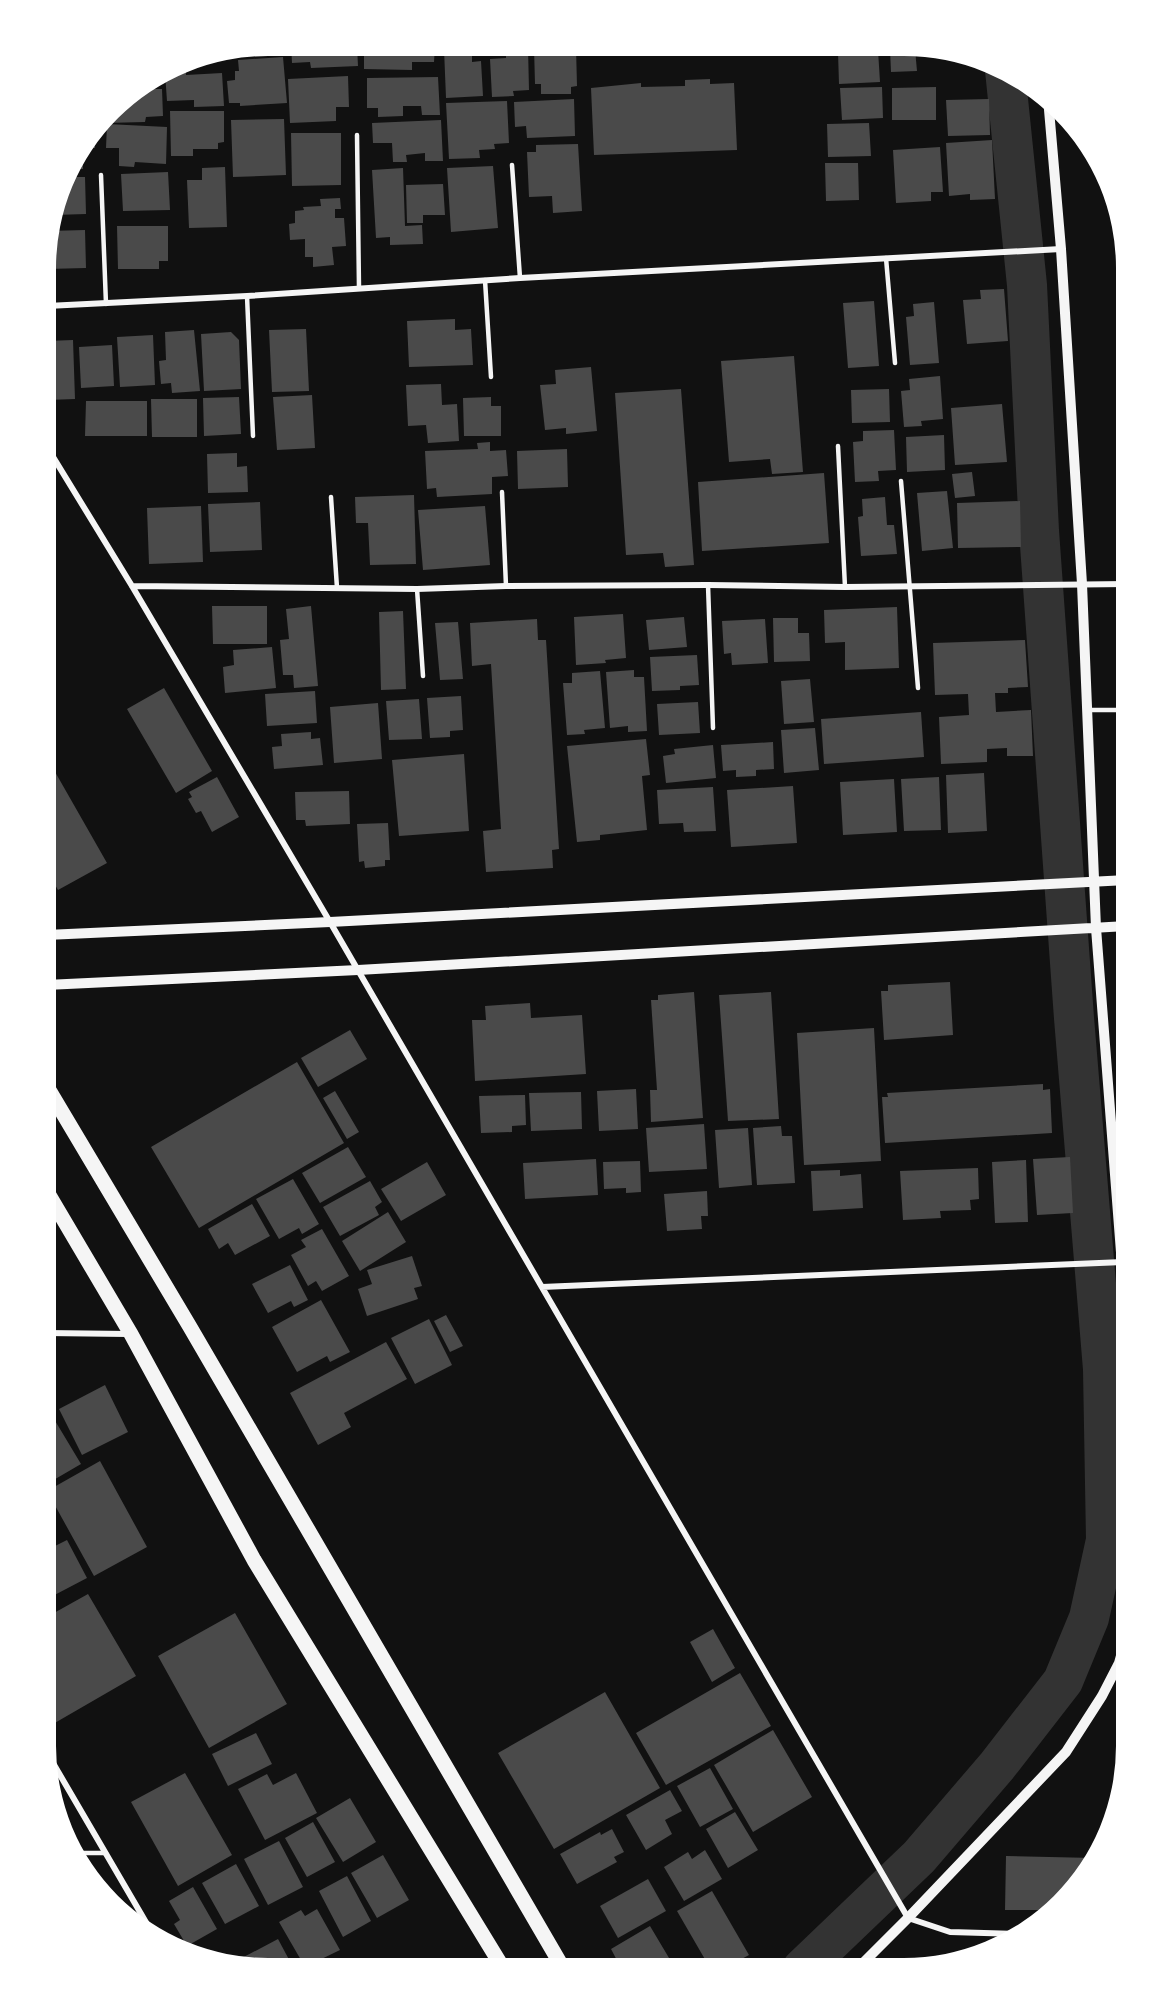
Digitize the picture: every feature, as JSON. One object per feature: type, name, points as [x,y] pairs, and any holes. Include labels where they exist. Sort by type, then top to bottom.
[{"type":"main road","points":[[56,1102],[190,1327],[556,1958]]},
{"type":"main road","points":[[56,1207],[131,1334],[254,1560],[497,1958]]},
{"type":"street","points":[[1049,113],[1062,249],[1082,584],[1096,928],[1116,1167]]},
{"type":"street","points":[[56,306],[1062,249]]},
{"type":"street","points":[[56,462],[330,922],[908,1918],[950,1932],[1004,1934]]},
{"type":"street","points":[[132,586],[417,589],[506,586],[845,587],[1116,584]]},
{"type":"street","points":[[56,935],[1116,881]]},
{"type":"street","points":[[56,985],[358,970],[1116,927]]},
{"type":"street","points":[[542,1287],[1116,1262]]},
{"type":"street","points":[[56,1333],[131,1334]]},
{"type":"street","points":[[868,1958],[1066,1752],[1102,1696],[1116,1669]]},
{"type":"street","points":[[57,1769],[144,1919]]},
{"type":"lane","points":[[357,135],[359,288]]},
{"type":"lane","points":[[512,165],[520,278]]},
{"type":"lane","points":[[101,175],[106,304]]},
{"type":"lane","points":[[886,258],[895,363]]},
{"type":"lane","points":[[485,280],[491,377]]},
{"type":"lane","points":[[247,296],[253,436]]},
{"type":"lane","points":[[838,446],[845,587]]},
{"type":"lane","points":[[901,481],[918,688]]},
{"type":"lane","points":[[502,492],[506,586]]},
{"type":"lane","points":[[331,497],[337,588]]},
{"type":"lane","points":[[708,585],[713,728]]},
{"type":"lane","points":[[417,589],[423,676]]},
{"type":"lane","points":[[1088,710],[1116,710]]},
{"type":"lane","points":[[85,1853],[106,1853]]},
{"type":"building","points":[[292,56],[358,56],[358,66],[311,68],[310,62],[292,63]]},
{"type":"building","points":[[364,56],[434,56],[434,62],[412,62],[412,70],[364,69]]},
{"type":"building","points":[[444,56],[472,56],[472,62],[481,61],[483,96],[446,98]]},
{"type":"building","points":[[506,56],[528,56],[529,90],[513,91],[514,96],[492,97],[490,59],[506,58]]},
{"type":"building","points":[[534,56],[576,56],[577,86],[571,87],[571,94],[541,94],[541,84],[535,84]]},
{"type":"building","points":[[838,56],[878,56],[880,82],[839,84]]},
{"type":"building","points":[[890,56],[916,56],[917,71],[891,72]]},
{"type":"building","points":[[283,57],[287,103],[240,106],[240,103],[229,103],[227,81],[235,80],[235,71],[239,71],[238,60]]},
{"type":"building","points":[[186,72],[186,75],[222,73],[224,106],[194,107],[194,100],[167,101],[166,82],[174,77]]},
{"type":"building","points":[[348,76],[349,107],[336,107],[336,121],[290,123],[288,79]]},
{"type":"building","points":[[438,77],[440,115],[422,115],[421,106],[403,106],[403,116],[378,117],[378,108],[367,108],[367,78]]},
{"type":"building","points":[[710,79],[710,84],[734,83],[737,150],[594,155],[591,88],[641,83],[641,87],[685,86],[685,80]]},
{"type":"building","points":[[882,87],[883,118],[842,120],[840,88]]},
{"type":"building","points":[[936,87],[936,120],[892,120],[892,88]]},
{"type":"building","points":[[162,89],[163,116],[146,117],[145,122],[113,123],[150,91]]},
{"type":"building","points":[[574,99],[575,136],[527,138],[526,126],[515,127],[514,102]]},
{"type":"building","points":[[989,99],[990,135],[948,136],[946,100]]},
{"type":"building","points":[[507,101],[509,143],[494,144],[495,149],[479,150],[480,158],[449,159],[446,103]]},
{"type":"building","points":[[170,111],[224,111],[224,142],[218,143],[218,149],[193,149],[193,156],[171,156]]},
{"type":"building","points":[[284,119],[286,175],[233,177],[231,120]]},
{"type":"building","points":[[441,120],[443,161],[425,161],[425,153],[406,155],[407,162],[393,162],[392,143],[373,143],[372,123]]},
{"type":"building","points":[[869,123],[871,156],[828,157],[827,124]]},
{"type":"building","points":[[112,124],[167,127],[166,164],[135,162],[134,167],[119,166],[119,148],[106,148],[107,130]]},
{"type":"building","points":[[291,133],[341,133],[341,185],[292,186]]},
{"type":"building","points":[[992,140],[995,199],[970,200],[970,194],[949,196],[946,143]]},
{"type":"building","points":[[578,144],[582,211],[553,213],[552,196],[529,197],[527,152],[536,152],[536,145]]},
{"type":"building","points":[[940,147],[943,192],[931,192],[931,201],[896,203],[893,150]]},
{"type":"building","points":[[825,163],[858,163],[859,200],[826,201]]},
{"type":"building","points":[[493,166],[498,228],[451,232],[447,168]]},
{"type":"building","points":[[225,167],[227,227],[189,228],[187,180],[202,180],[202,168]]},
{"type":"building","points":[[403,168],[405,226],[422,225],[423,244],[390,245],[390,237],[376,238],[372,170]]},
{"type":"building","points":[[168,172],[170,210],[123,211],[121,174]]},
{"type":"building","points":[[76,177],[85,177],[86,214],[63,215]]},
{"type":"building","points":[[443,184],[445,215],[423,215],[423,223],[407,223],[406,185]]},
{"type":"building","points":[[340,198],[341,209],[335,209],[335,218],[344,218],[346,246],[332,247],[334,265],[313,267],[313,257],[305,257],[305,239],[290,240],[289,224],[295,223],[295,211],[304,210],[303,207],[321,206],[320,199]]},
{"type":"building","points":[[117,226],[168,226],[168,261],[159,261],[159,269],[118,269]]},
{"type":"building","points":[[85,230],[86,268],[56,269],[59,231]]},
{"type":"building","points":[[1004,289],[1008,341],[967,344],[963,300],[981,299],[980,290]]},
{"type":"building","points":[[874,301],[879,366],[848,368],[843,303]]},
{"type":"building","points":[[934,302],[939,363],[910,365],[906,317],[914,316],[913,304]]},
{"type":"building","points":[[455,319],[455,330],[471,329],[473,365],[409,367],[407,321]]},
{"type":"building","points":[[306,329],[309,391],[272,392],[269,330]]},
{"type":"building","points":[[194,330],[200,391],[172,393],[171,383],[161,384],[159,361],[166,360],[165,332]]},
{"type":"building","points":[[231,332],[239,340],[241,389],[204,391],[201,334]]},
{"type":"building","points":[[153,335],[155,385],[120,387],[117,337]]},
{"type":"building","points":[[73,340],[75,399],[56,400],[56,341]]},
{"type":"building","points":[[112,345],[114,386],[81,388],[79,347]]},
{"type":"building","points":[[794,356],[803,472],[772,474],[770,459],[729,462],[721,361]]},
{"type":"building","points":[[591,367],[597,431],[566,434],[566,428],[545,430],[540,385],[556,384],[555,370]]},
{"type":"building","points":[[940,376],[943,419],[921,421],[922,426],[904,427],[901,391],[910,390],[909,379]]},
{"type":"building","points":[[441,384],[442,405],[457,404],[459,441],[428,443],[426,425],[408,426],[406,385]]},
{"type":"building","points":[[681,389],[694,565],[665,567],[663,553],[626,555],[615,393]]},
{"type":"building","points":[[889,389],[890,422],[852,423],[851,390]]},
{"type":"building","points":[[312,395],[315,448],[277,450],[273,397]]},
{"type":"building","points":[[239,397],[241,434],[204,436],[203,398]]},
{"type":"building","points":[[491,397],[491,406],[501,406],[501,436],[464,436],[463,398]]},
{"type":"building","points":[[151,399],[197,399],[197,437],[152,437]]},
{"type":"building","points":[[86,401],[147,401],[147,436],[85,436]]},
{"type":"building","points":[[1002,404],[1007,462],[955,465],[951,408]]},
{"type":"building","points":[[894,430],[896,470],[878,471],[879,481],[855,482],[853,442],[863,441],[863,431]]},
{"type":"building","points":[[944,435],[945,470],[907,472],[906,437]]},
{"type":"building","points":[[490,442],[490,451],[506,450],[508,476],[492,477],[492,494],[437,497],[436,488],[427,489],[425,451],[478,449],[477,443]]},
{"type":"building","points":[[567,449],[568,487],[518,489],[517,451]]},
{"type":"building","points":[[237,453],[237,467],[247,466],[248,492],[208,493],[207,454]]},
{"type":"building","points":[[972,472],[975,496],[955,498],[952,474]]},
{"type":"building","points":[[824,473],[829,543],[702,551],[698,482]]},
{"type":"building","points":[[947,491],[953,548],[922,551],[917,493]]},
{"type":"building","points":[[414,495],[416,564],[370,565],[368,523],[356,523],[355,497]]},
{"type":"building","points":[[885,497],[887,525],[894,525],[897,554],[861,556],[858,517],[863,516],[862,499]]},
{"type":"building","points":[[1020,501],[1021,547],[958,548],[957,503]]},
{"type":"building","points":[[260,502],[262,550],[210,552],[208,504]]},
{"type":"building","points":[[201,506],[203,562],[149,564],[147,508]]},
{"type":"building","points":[[485,506],[490,565],[423,570],[418,510]]},
{"type":"building","points":[[212,606],[267,606],[267,644],[213,644]]},
{"type":"building","points":[[311,606],[318,686],[294,688],[293,675],[283,675],[280,640],[289,639],[286,609]]},
{"type":"building","points":[[897,607],[899,668],[845,670],[845,642],[825,643],[824,610]]},
{"type":"building","points":[[403,611],[406,689],[381,690],[379,612]]},
{"type":"building","points":[[623,614],[626,658],[605,660],[606,663],[576,665],[574,617]]},
{"type":"building","points":[[684,617],[687,647],[649,650],[646,620]]},
{"type":"building","points":[[773,618],[798,618],[798,633],[809,633],[810,661],[774,662]]},
{"type":"building","points":[[537,619],[538,640],[546,640],[559,849],[552,850],[553,868],[486,872],[483,831],[501,829],[491,664],[472,666],[470,623]]},
{"type":"building","points":[[765,619],[768,663],[732,665],[731,653],[724,654],[722,621]]},
{"type":"building","points":[[458,622],[463,679],[440,680],[435,623]]},
{"type":"building","points":[[1025,640],[1028,687],[1008,688],[1008,693],[995,693],[996,712],[1031,710],[1033,756],[1007,756],[1007,748],[987,749],[987,762],[941,764],[939,717],[969,715],[968,694],[935,695],[933,643]]},
{"type":"building","points":[[272,647],[276,688],[225,693],[223,667],[234,665],[233,650]]},
{"type":"building","points":[[697,655],[699,685],[680,686],[680,690],[652,691],[650,657]]},
{"type":"building","points":[[634,670],[634,677],[644,677],[647,731],[628,732],[628,726],[610,728],[606,672]]},
{"type":"building","points":[[600,671],[605,728],[584,730],[585,734],[567,735],[563,683],[572,683],[572,673]]},
{"type":"building","points":[[810,679],[814,722],[784,724],[781,681]]},
{"type":"building","points":[[164,688],[212,771],[176,793],[127,709]]},
{"type":"building","points":[[315,691],[317,723],[267,726],[265,694]]},
{"type":"building","points":[[461,696],[463,730],[450,731],[450,737],[430,738],[427,698]]},
{"type":"building","points":[[419,699],[422,739],[389,740],[386,701]]},
{"type":"building","points":[[698,702],[700,733],[659,735],[657,704]]},
{"type":"building","points":[[378,703],[382,759],[334,763],[330,707]]},
{"type":"building","points":[[921,712],[924,757],[824,764],[821,719]]},
{"type":"building","points":[[815,728],[819,770],[784,773],[781,730]]},
{"type":"building","points":[[311,732],[311,739],[320,738],[323,765],[274,769],[272,747],[282,746],[281,734]]},
{"type":"building","points":[[646,739],[650,775],[642,776],[647,830],[600,835],[600,840],[577,842],[567,746]]},
{"type":"building","points":[[773,742],[774,769],[756,770],[756,776],[736,777],[736,770],[723,771],[721,745]]},
{"type":"building","points":[[713,745],[716,778],[666,783],[663,756],[675,754],[674,749]]},
{"type":"building","points":[[464,754],[469,831],[399,836],[392,760]]},
{"type":"building","points":[[984,773],[987,831],[948,833],[946,775]]},
{"type":"building","points":[[56,774],[107,863],[58,890],[56,886]]},
{"type":"building","points":[[217,777],[239,817],[212,832],[201,811],[196,813],[188,799],[192,797],[189,792]]},
{"type":"building","points":[[939,777],[941,830],[904,831],[901,779]]},
{"type":"building","points":[[894,779],[897,832],[843,835],[840,782]]},
{"type":"building","points":[[793,786],[797,843],[731,847],[727,790]]},
{"type":"building","points":[[713,787],[716,831],[684,832],[683,823],[659,824],[657,790]]},
{"type":"building","points":[[349,791],[350,824],[306,826],[305,820],[296,820],[295,792]]},
{"type":"building","points":[[388,823],[390,860],[385,860],[385,866],[365,868],[364,861],[359,862],[357,824]]},
{"type":"building","points":[[950,982],[953,1035],[884,1040],[881,991],[888,991],[888,985]]},
{"type":"building","points":[[694,992],[703,1118],[651,1122],[650,1090],[657,1090],[651,1000],[658,1000],[658,995]]},
{"type":"building","points":[[771,992],[779,1119],[728,1121],[719,995]]},
{"type":"building","points":[[530,1003],[531,1018],[582,1015],[586,1074],[475,1081],[472,1020],[486,1020],[485,1006]]},
{"type":"building","points":[[874,1028],[881,1161],[804,1165],[797,1033]]},
{"type":"building","points":[[350,1030],[367,1059],[318,1087],[301,1058]]},
{"type":"building","points":[[297,1062],[344,1143],[199,1228],[151,1147]]},
{"type":"building","points":[[1043,1084],[1043,1090],[1050,1089],[1052,1133],[885,1143],[882,1097],[888,1097],[887,1093]]},
{"type":"building","points":[[636,1089],[638,1129],[599,1131],[597,1091]]},
{"type":"building","points":[[335,1091],[359,1132],[347,1139],[323,1098]]},
{"type":"building","points":[[581,1092],[582,1129],[531,1131],[529,1093]]},
{"type":"building","points":[[525,1095],[526,1125],[512,1126],[512,1132],[481,1133],[479,1096]]},
{"type":"building","points":[[704,1124],[707,1169],[649,1172],[646,1128]]},
{"type":"building","points":[[781,1126],[782,1136],[792,1136],[795,1183],[757,1185],[753,1128]]},
{"type":"building","points":[[748,1128],[752,1185],[719,1188],[715,1130]]},
{"type":"building","points":[[348,1147],[366,1177],[320,1203],[302,1173]]},
{"type":"building","points":[[1070,1157],[1073,1213],[1037,1215],[1033,1159]]},
{"type":"building","points":[[596,1159],[598,1195],[525,1199],[523,1163]]},
{"type":"building","points":[[1026,1160],[1028,1222],[995,1223],[992,1162]]},
{"type":"building","points":[[640,1161],[641,1192],[626,1193],[626,1188],[604,1189],[603,1162]]},
{"type":"building","points":[[427,1162],[446,1195],[401,1221],[381,1189]]},
{"type":"building","points":[[978,1168],[979,1199],[970,1200],[971,1210],[940,1211],[941,1218],[903,1220],[900,1171]]},
{"type":"building","points":[[840,1170],[840,1176],[861,1174],[863,1208],[813,1211],[811,1171]]},
{"type":"building","points":[[293,1179],[319,1224],[302,1234],[299,1228],[279,1239],[256,1199]]},
{"type":"building","points":[[370,1181],[382,1202],[375,1207],[379,1215],[340,1236],[323,1207]]},
{"type":"building","points":[[707,1191],[708,1216],[701,1216],[702,1229],[667,1231],[664,1194]]},
{"type":"building","points":[[252,1204],[270,1236],[235,1255],[228,1243],[219,1249],[208,1229]]},
{"type":"building","points":[[388,1212],[406,1242],[360,1271],[342,1241]]},
{"type":"building","points":[[322,1229],[349,1276],[322,1291],[316,1281],[308,1286],[291,1255],[306,1247],[301,1240]]},
{"type":"building","points":[[412,1256],[422,1286],[414,1288],[418,1299],[367,1316],[358,1289],[372,1284],[367,1270]]},
{"type":"building","points":[[290,1265],[308,1300],[294,1307],[291,1301],[268,1313],[252,1284]]},
{"type":"building","points":[[321,1300],[350,1352],[330,1362],[327,1356],[297,1372],[272,1327]]},
{"type":"building","points":[[446,1315],[463,1346],[450,1352],[434,1321]]},
{"type":"building","points":[[429,1319],[452,1365],[415,1384],[391,1338]]},
{"type":"building","points":[[386,1342],[407,1379],[344,1413],[351,1427],[318,1445],[290,1393]]},
{"type":"building","points":[[105,1385],[128,1432],[82,1455],[59,1409]]},
{"type":"building","points":[[56,1422],[81,1464],[56,1479]]},
{"type":"building","points":[[100,1461],[147,1547],[94,1576],[56,1507],[56,1486]]},
{"type":"building","points":[[67,1540],[87,1578],[56,1594],[56,1546]]},
{"type":"building","points":[[88,1594],[136,1676],[56,1722],[56,1612]]},
{"type":"building","points":[[235,1613],[287,1704],[209,1748],[158,1656]]},
{"type":"building","points":[[713,1629],[735,1668],[712,1682],[690,1642]]},
{"type":"building","points":[[740,1673],[771,1726],[666,1785],[636,1733]]},
{"type":"building","points":[[605,1692],[660,1788],[554,1849],[498,1753]]},
{"type":"building","points":[[773,1730],[812,1797],[753,1832],[714,1765]]},
{"type":"building","points":[[256,1733],[272,1764],[228,1786],[212,1754]]},
{"type":"building","points":[[710,1768],[733,1809],[700,1827],[677,1786]]},
{"type":"building","points":[[185,1773],[232,1855],[178,1886],[131,1802]]},
{"type":"building","points":[[296,1773],[317,1813],[265,1840],[238,1789],[267,1774],[273,1785]]},
{"type":"building","points":[[670,1790],[682,1811],[665,1820],[672,1834],[646,1850],[626,1815]]},
{"type":"building","points":[[350,1798],[376,1842],[343,1862],[316,1818]]},
{"type":"building","points":[[735,1812],[758,1850],[728,1868],[706,1829]]},
{"type":"building","points":[[313,1822],[335,1862],[307,1877],[285,1838]]},
{"type":"building","points":[[612,1829],[624,1852],[614,1857],[617,1862],[577,1884],[560,1854],[600,1832],[601,1835]]},
{"type":"building","points":[[279,1841],[303,1887],[268,1905],[244,1859]]},
{"type":"building","points":[[705,1850],[722,1879],[684,1901],[664,1867],[688,1852],[692,1859]]},
{"type":"building","points":[[383,1855],[409,1900],[377,1918],[351,1873]]},
{"type":"building","points":[[1006,1856],[1085,1858],[1064,1886],[1039,1910],[1005,1910]]},
{"type":"building","points":[[236,1864],[259,1906],[225,1924],[202,1883]]},
{"type":"building","points":[[347,1876],[371,1921],[343,1937],[319,1891]]},
{"type":"building","points":[[648,1879],[666,1911],[618,1938],[600,1906]]},
{"type":"building","points":[[193,1887],[217,1929],[191,1944],[184,1941],[174,1924],[180,1920],[169,1901]]},
{"type":"building","points":[[712,1891],[749,1955],[743,1958],[704,1958],[677,1911]]},
{"type":"building","points":[[317,1909],[340,1950],[324,1958],[300,1958],[279,1922],[301,1910],[305,1916]]},
{"type":"building","points":[[650,1926],[669,1958],[616,1958],[611,1949]]},
{"type":"building","points":[[278,1939],[288,1958],[254,1958],[243,1957]]},
{"type":"waterway","points":[[813,1958],[919,1857],[997,1766],[1063,1681],[1089,1618],[1106,1540],[1103,1369],[1074,1018],[1039,531],[1027,285],[1006,82]]}]
